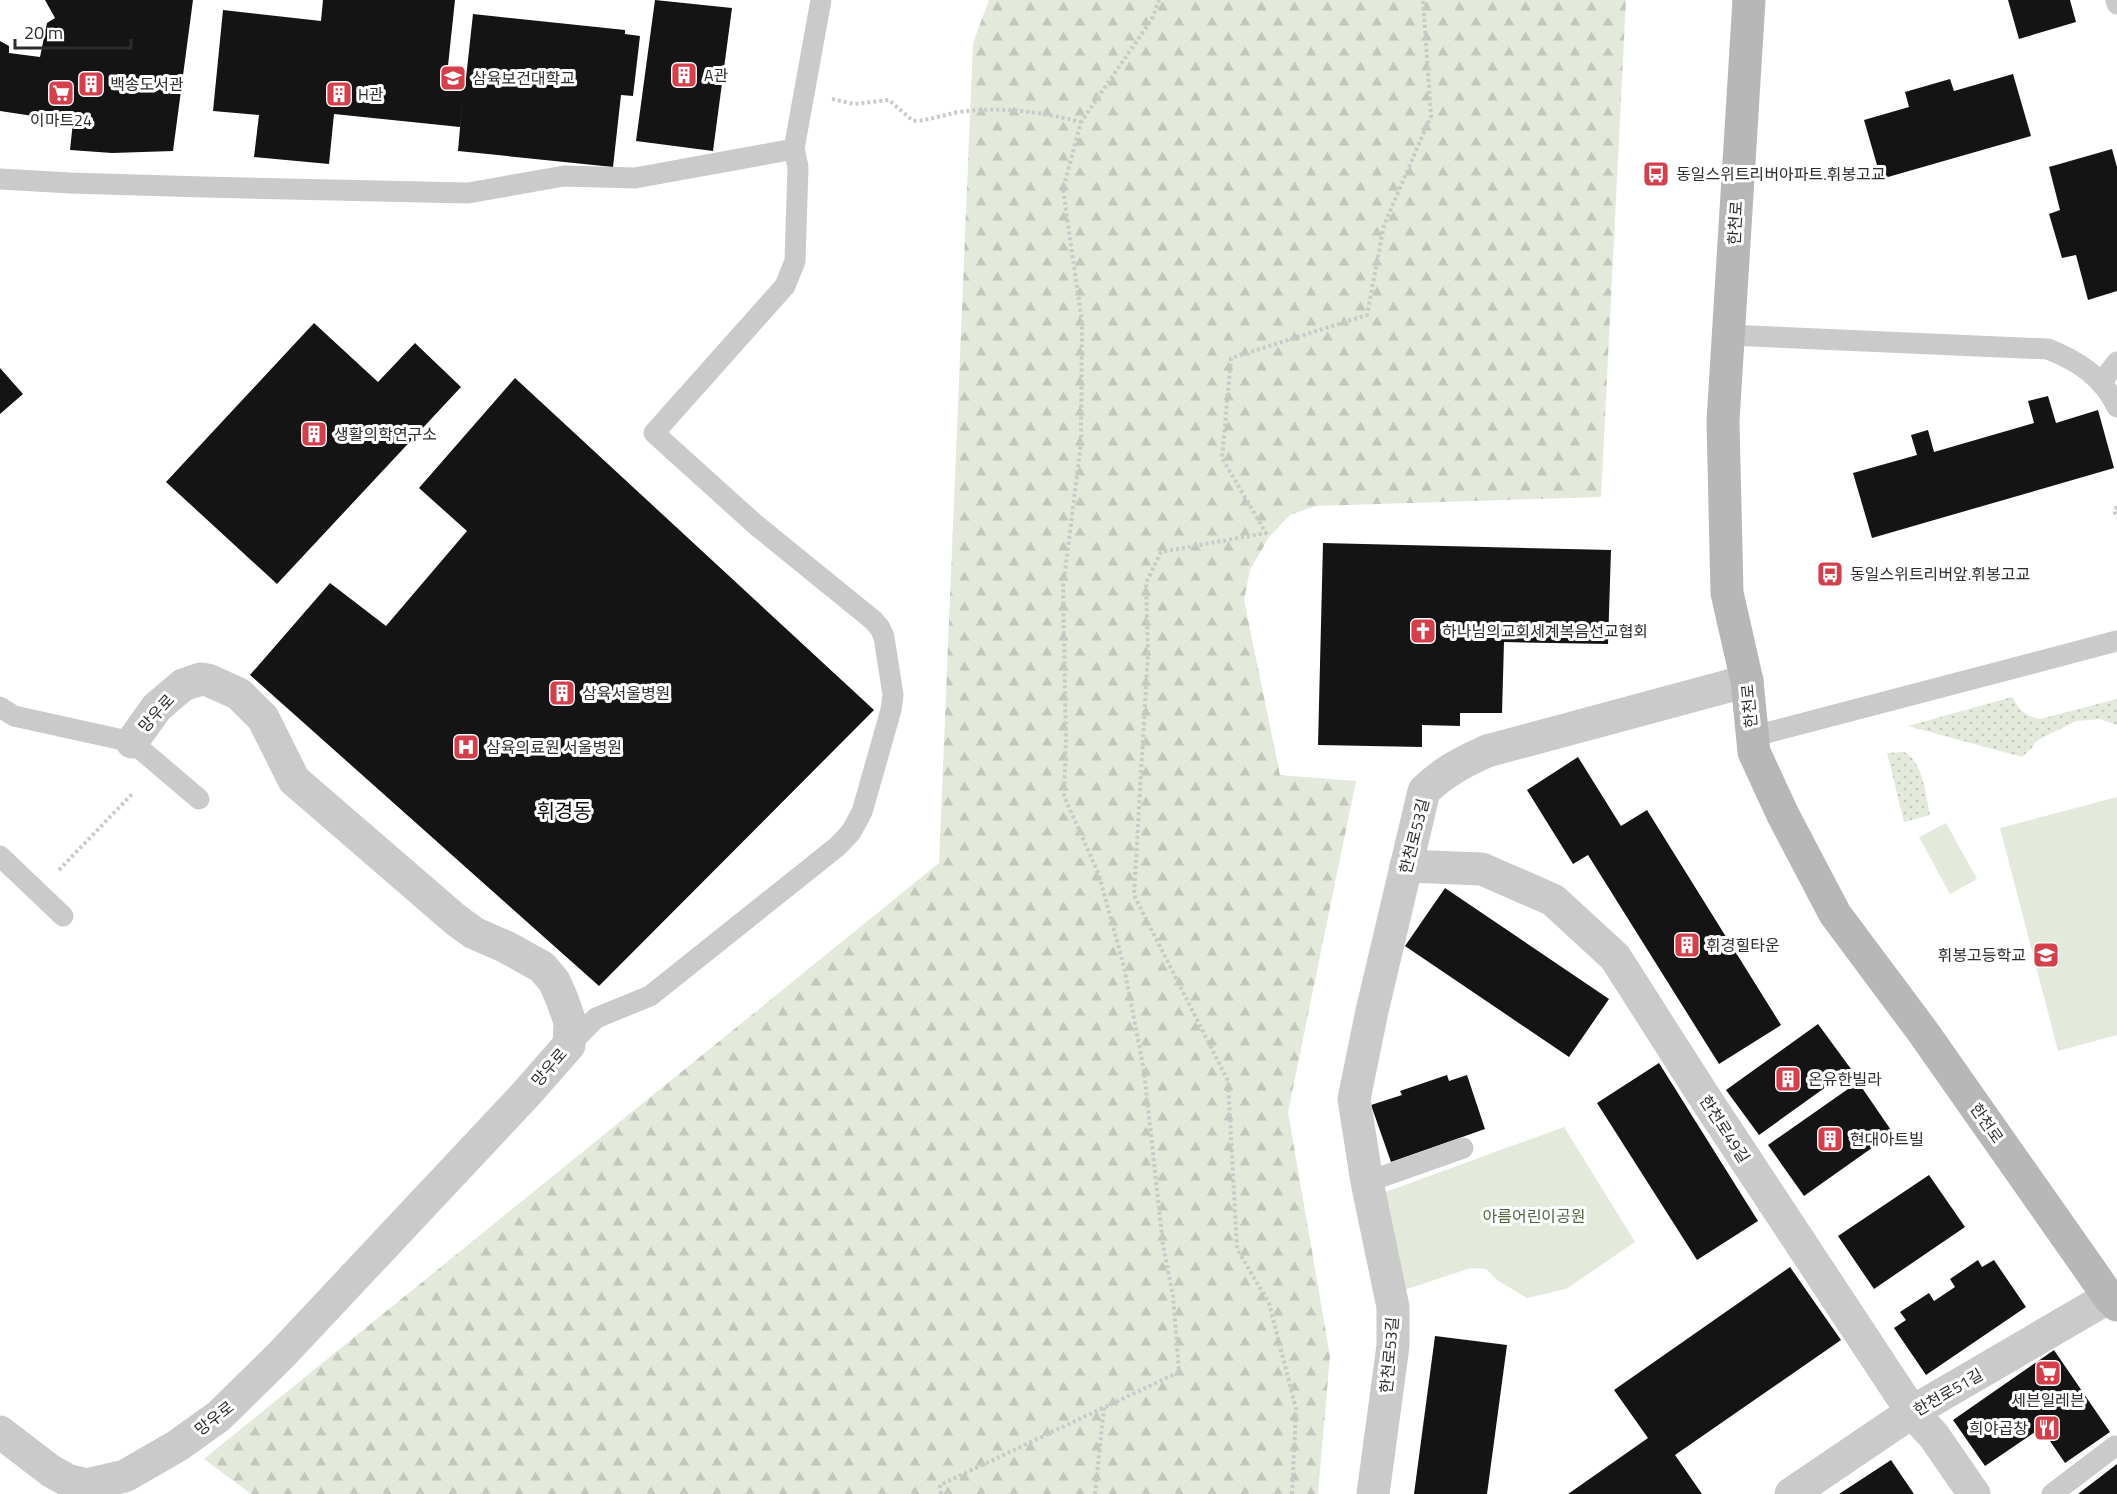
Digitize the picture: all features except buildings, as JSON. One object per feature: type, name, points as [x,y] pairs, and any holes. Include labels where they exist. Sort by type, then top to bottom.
[{"type":"main road","name":"한천로","points":[[1749,0],[1723,421],[1727,593],[1747,681],[1754,752],[1835,914],[1923,1032],[2113,1301]]},
{"type":"street","name":"망우로","points":[[0,1432],[51,1471],[89,1490],[125,1476],[177,1446],[219,1416],[282,1354],[569,1045],[570,1022],[554,981],[542,966],[474,933],[456,920],[294,780],[263,718],[239,694],[208,680],[201,679],[183,685],[157,707],[132,742]]},
{"type":"street","name":"한천로53길","points":[[1373,1494],[1393,1346],[1393,1307],[1367,1182],[1354,1098],[1424,791],[1438,777],[1458,764],[1487,751],[1747,681]]},
{"type":"street","name":"한천로49길","points":[[1406,866],[1482,869],[1553,900],[1615,957],[1912,1412],[1934,1436],[1974,1494]]},
{"type":"street","name":"한천로51길","points":[[1791,1494],[1912,1412],[2113,1301]]},
{"type":"lane","points":[[569,1045],[596,1018],[650,996],[838,846],[851,832],[862,812],[891,710],[893,695],[884,637],[880,628],[756,525],[654,433],[785,286],[792,273],[795,261],[798,168],[794,149],[806,93],[821,0]]},
{"type":"lane","points":[[0,179],[70,183],[468,193],[564,176],[635,178],[794,149]]},
{"type":"lane","points":[[1728,336],[2048,349],[2079,364],[2094,375],[2112,396],[2117,407]]},
{"type":"lane","points":[[2101,383],[2117,362]]},
{"type":"lane","points":[[1751,737],[2117,641]]},
{"type":"lane","points":[[0,707],[14,716],[132,742],[199,799]]},
{"type":"lane","points":[[0,856],[63,916]]},
{"type":"lane","points":[[1367,1182],[1463,1148]]},
{"type":"lane","points":[[2052,1494],[2115,1446]]},
{"type":"path","points":[[941,1494],[940,1485],[1179,1372],[1173,1296],[1163,1245],[1144,1071],[1124,967],[1099,875],[1064,796],[1066,741],[1063,588],[1081,442],[1082,322],[1063,189],[1081,122],[1152,19],[1159,0]]},
{"type":"path","points":[[1292,1494],[1296,1409],[1269,1303],[1238,1249],[1228,1081],[1134,895],[1148,653],[1146,583],[1161,552],[1266,533],[1222,458],[1231,358],[1367,315],[1384,225],[1431,116],[1423,0]]},
{"type":"path","points":[[806,93],[854,104],[889,100],[913,121],[931,120],[957,112],[994,108],[1045,113],[1081,122]]},
{"type":"path","points":[[2117,507],[2114,510],[2117,518]]},
{"type":"path","points":[[38,892],[133,793]]},
{"type":"path","points":[[1095,1494],[1104,1407]]},
{"type":"green space","points":[[989,0],[1626,0],[1601,497],[1316,506],[1290,515],[1269,537],[1250,570],[1244,600],[1280,775],[1356,781],[1288,1112],[1330,1356],[1318,1494],[251,1494],[204,1459],[939,863],[973,43]]},
{"type":"green space","points":[[2012,697],[2023,712],[2040,719],[2117,699],[2117,725],[2100,719],[2076,721],[2036,741],[2022,757],[1908,726]]},
{"type":"green space","points":[[1904,752],[1911,757],[1920,771],[1930,815],[1904,822],[1887,753]]},
{"type":"green space","points":[[2117,797],[2117,1035],[2058,1051],[2000,828]]},
{"type":"green space","points":[[1946,823],[1977,879],[1950,894],[1919,837]]},
{"type":"green space","name":"아름어린이공원","points":[[1564,1127],[1635,1242],[1566,1289],[1527,1298],[1497,1280],[1486,1269],[1471,1268],[1398,1292],[1380,1194]]},
{"type":"place","name":"A관","points":[[684,75]]},
{"type":"place","name":"삼육보건대학교","points":[[453,78]]},
{"type":"place","name":"백송도서관","points":[[91,84]]},
{"type":"place","name":"이마트24","points":[[61,93]]},
{"type":"place","name":"H관","points":[[339,94]]},
{"type":"place","name":"동일스위트리버아파트.휘봉고교","points":[[1656,174]]},
{"type":"place","name":"생활의학연구소","points":[[314,434]]},
{"type":"place","name":"동일스위트리버앞.휘봉고교","points":[[1830,574]]},
{"type":"place","name":"하나님의교회세계복음선교협회","points":[[1423,631]]},
{"type":"place","name":"삼육서울병원","points":[[562,693]]},
{"type":"place","name":"삼육의료원 서울병원","points":[[466,747]]},
{"type":"place","name":"휘경힐타운","points":[[1687,945]]},
{"type":"place","name":"휘봉고등학교","points":[[2046,955]]},
{"type":"place","name":"온유한빌라","points":[[1788,1079]]},
{"type":"place","name":"현대아트빌","points":[[1830,1139]]},
{"type":"place","name":"세븐일레븐","points":[[2048,1373]]},
{"type":"place","name":"희야곱창","points":[[2047,1428]]},
{"type":"district","name":"휘경동","points":[[564,811]]}]
